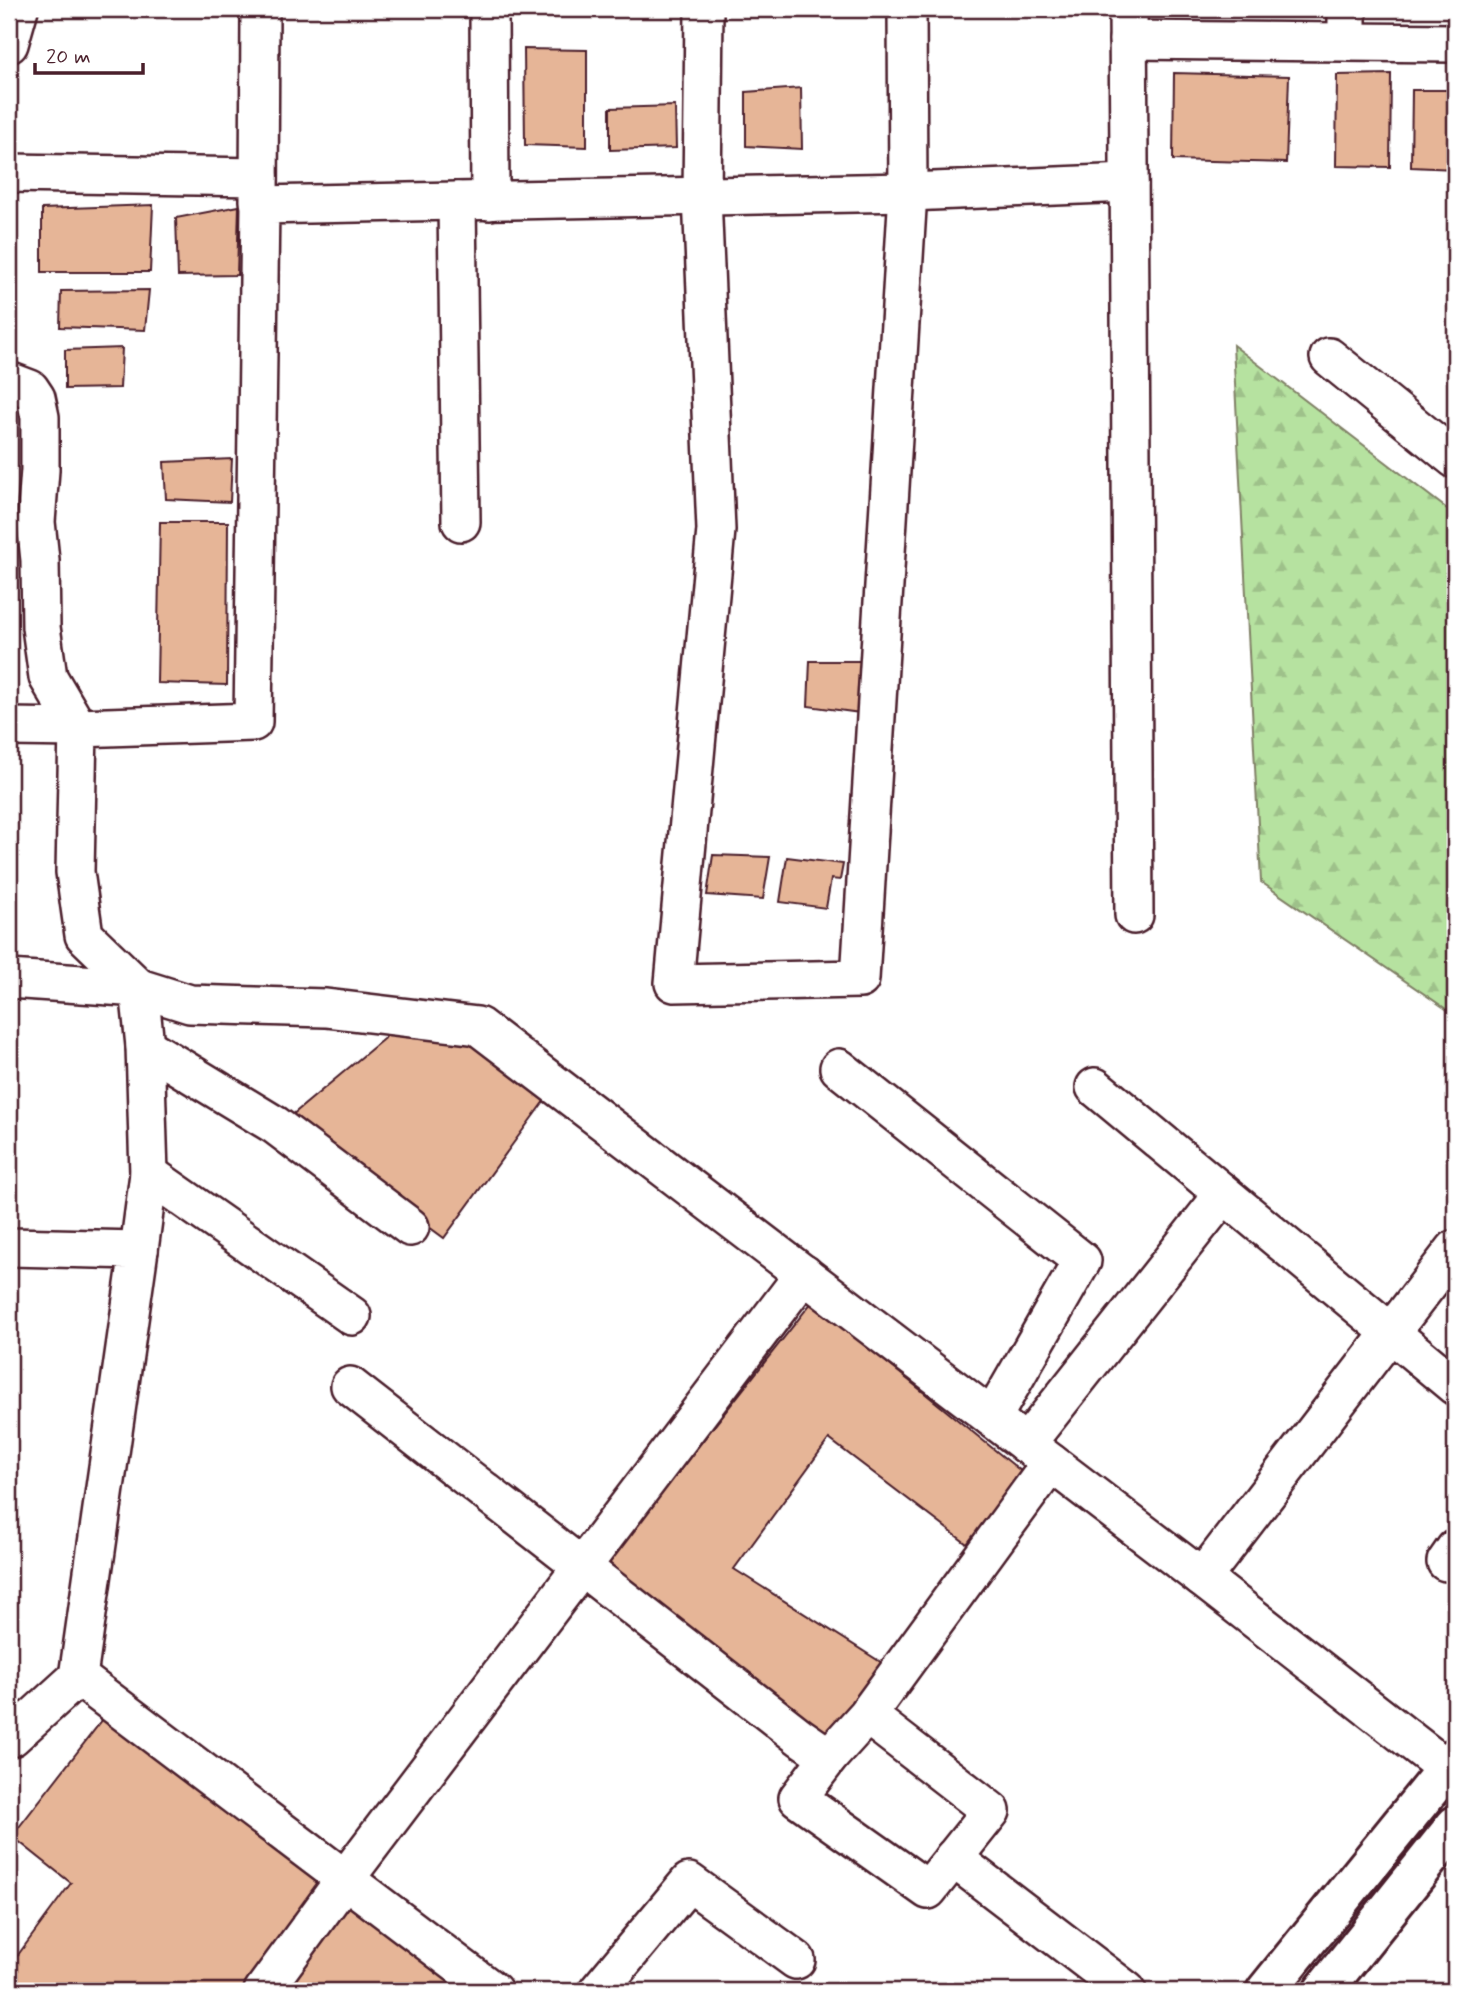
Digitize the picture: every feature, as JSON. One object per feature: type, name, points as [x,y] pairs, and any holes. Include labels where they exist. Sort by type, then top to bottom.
[{"type":"main road","points":[[1266,1991],[1453,1768]]},
{"type":"main road","points":[[1323,1991],[1455,1826]]},
{"type":"street","points":[[9,44],[19,9]]},
{"type":"street","points":[[9,727],[78,728],[253,722],[260,9]]},
{"type":"street","points":[[461,522],[474,201],[489,9]]},
{"type":"street","points":[[704,9],[702,196],[716,530],[674,983],[860,979],[908,192],[907,9]]},
{"type":"street","points":[[1134,915],[1128,24],[1347,26],[1455,43]]},
{"type":"street","points":[[9,173],[260,191],[474,201],[908,192],[1129,183]]},
{"type":"street","points":[[1329,357],[1455,459]]},
{"type":"street","points":[[9,381],[30,389],[36,398],[40,417],[40,435],[23,509],[48,677],[78,728],[75,872],[84,936],[139,988],[145,1046],[149,1174],[78,1676],[9,1737]]},
{"type":"street","points":[[9,979],[139,988],[190,1004],[326,1008],[478,1026],[1453,1768]]},
{"type":"street","points":[[145,1046],[275,1125],[410,1227]]},
{"type":"street","points":[[839,1068],[1082,1261],[992,1418]]},
{"type":"street","points":[[1095,1087],[1455,1386]]},
{"type":"street","points":[[149,1174],[352,1316]]},
{"type":"street","points":[[867,1715],[991,1811],[928,1889],[798,1798],[829,1757],[867,1715],[1039,1454],[1223,1195]]},
{"type":"street","points":[[9,1247],[139,1250]]},
{"type":"street","points":[[1202,1578],[1455,1250]]},
{"type":"street","points":[[263,1991],[804,1274]]},
{"type":"street","points":[[350,1386],[829,1757]]},
{"type":"street","points":[[78,1676],[493,1991]]},
{"type":"street","points":[[953,1858],[1117,1988]]},
{"type":"street","points":[[598,1991],[690,1882],[796,1960]]},
{"type":"green space","points":[[1233,345],[1455,515],[1455,1015],[1261,882]]},
{"type":"building","points":[[524,49],[587,50],[587,147],[525,145]]},
{"type":"building","points":[[1174,73],[1289,76],[1286,163],[1173,160]]},
{"type":"building","points":[[1391,74],[1390,167],[1336,166],[1337,75]]},
{"type":"building","points":[[801,88],[802,149],[746,146],[746,92]]},
{"type":"building","points":[[1412,90],[1455,90],[1455,169],[1411,167]]},
{"type":"building","points":[[675,106],[676,148],[610,150],[610,108]]},
{"type":"building","points":[[153,205],[150,272],[42,272],[42,209]]},
{"type":"building","points":[[239,206],[237,275],[178,276],[176,218]]},
{"type":"building","points":[[149,290],[145,330],[60,327],[61,291]]},
{"type":"building","points":[[122,348],[120,388],[65,389],[65,350]]},
{"type":"building","points":[[232,459],[230,502],[166,499],[164,462]]},
{"type":"building","points":[[160,522],[228,522],[227,685],[157,683]]},
{"type":"building","points":[[810,661],[874,661],[868,714],[808,706]]},
{"type":"building","points":[[713,855],[770,857],[763,899],[707,895]]},
{"type":"building","points":[[787,857],[843,864],[840,880],[831,879],[826,908],[780,902]]},
{"type":"building","points":[[400,1025],[476,1040],[547,1097],[444,1238],[285,1121]]},
{"type":"building","points":[[812,1302],[1027,1476],[971,1547],[829,1439],[734,1569],[890,1668],[826,1743],[600,1571]]},
{"type":"building","points":[[110,1710],[332,1882],[244,1991],[9,1991],[9,1967],[71,1883],[12,1836]]},
{"type":"building","points":[[347,1890],[472,1991],[274,1991]]}]
